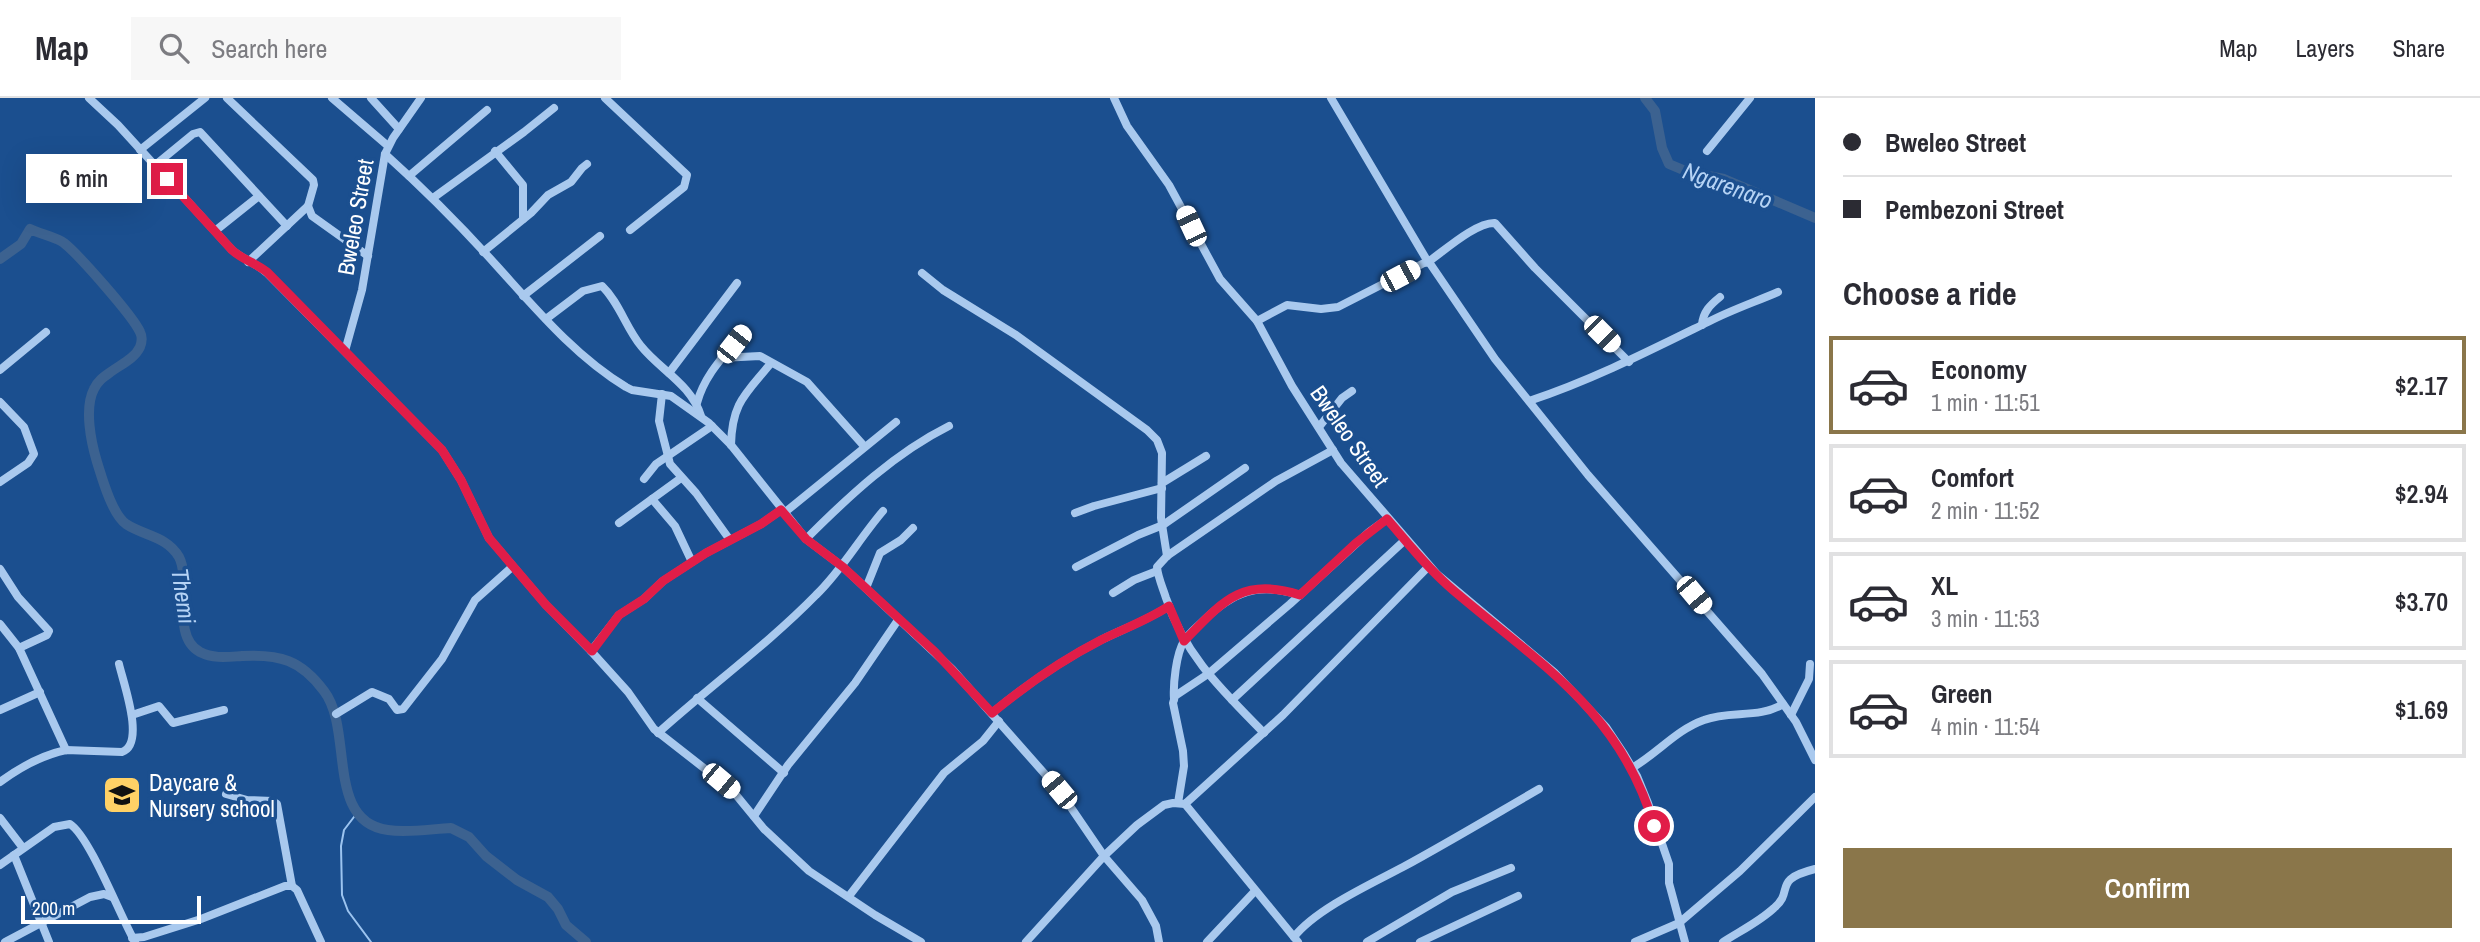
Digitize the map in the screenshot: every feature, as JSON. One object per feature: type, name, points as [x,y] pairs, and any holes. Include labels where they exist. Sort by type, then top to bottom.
[{"type":"street","points":[[89,98],[232,250],[267,272],[442,450],[461,480],[489,538],[512,567],[628,692],[658,733],[732,790],[794,859],[921,942]]},
{"type":"street","points":[[139,150],[205,98]]},
{"type":"street","points":[[227,98],[313,180],[309,212],[368,256]]},
{"type":"street","points":[[332,98],[387,150],[569,343],[622,385],[632,390],[671,396],[712,426],[806,539],[843,567],[935,652],[1059,790],[1104,856],[1150,912],[1159,942]]},
{"type":"street","points":[[371,98],[399,130]]},
{"type":"street","name":"Bweleo Street","points":[[345,351],[359,300],[387,150],[421,98]]},
{"type":"street","points":[[605,98],[687,175],[684,187],[630,230]]},
{"type":"street","name":"Bweleo Street","points":[[1114,98],[1127,126],[1169,185],[1220,279],[1257,321],[1292,386],[1341,463],[1405,540],[1451,588],[1554,672],[1606,727],[1632,768],[1648,803],[1669,864],[1668,883],[1685,942]]},
{"type":"street","points":[[1331,98],[1428,262],[1495,359],[1588,475],[1762,674],[1791,715],[1815,760]]},
{"type":"street","points":[[1707,151],[1750,98]]},
{"type":"street","points":[[433,198],[554,108]]},
{"type":"street","points":[[409,176],[487,110]]},
{"type":"street","points":[[154,166],[193,134],[200,132],[287,226]]},
{"type":"street","points":[[495,151],[523,185],[523,219]]},
{"type":"street","points":[[483,252],[548,195],[571,183],[587,164]]},
{"type":"street","points":[[215,231],[259,196]]},
{"type":"street","points":[[248,262],[308,206]]},
{"type":"street","points":[[1257,321],[1287,305],[1321,309],[1338,307],[1428,262],[1479,227],[1495,223],[1535,268],[1629,362]]},
{"type":"street","points":[[523,296],[600,236]]},
{"type":"street","points":[[922,273],[943,290],[1017,335],[1147,430],[1161,448],[1163,525],[1167,556]]},
{"type":"street","points":[[669,373],[737,283]]},
{"type":"street","points":[[546,319],[583,291],[602,286],[641,346],[697,402],[701,417]]},
{"type":"street","points":[[1529,401],[1578,385],[1702,325],[1778,292]]},
{"type":"street","points":[[1702,325],[1707,308],[1720,297]]},
{"type":"street","points":[[697,402],[704,382],[745,330]]},
{"type":"street","points":[[0,370],[46,332]]},
{"type":"street","points":[[721,358],[760,356],[807,382],[864,446]]},
{"type":"street","points":[[730,445],[733,416],[741,400],[771,363]]},
{"type":"street","points":[[1319,427],[1342,398],[1352,391]]},
{"type":"street","points":[[662,394],[659,421],[668,457],[681,478],[696,493],[730,540]]},
{"type":"street","points":[[0,402],[24,427],[34,454],[28,463],[0,482]]},
{"type":"street","points":[[592,651],[622,612],[644,599],[663,581],[782,512],[895,422]]},
{"type":"street","points":[[644,478],[650,469],[712,426]]},
{"type":"street","points":[[806,539],[870,479],[910,449],[949,426]]},
{"type":"street","points":[[1264,733],[1208,674],[1184,641],[1157,571],[1160,562],[1167,556],[1276,481],[1334,450]]},
{"type":"street","points":[[1075,513],[1162,485],[1206,456]]},
{"type":"street","points":[[1076,567],[1163,525],[1245,468]]},
{"type":"street","points":[[619,523],[681,478]]},
{"type":"street","points":[[652,499],[675,526],[692,562]]},
{"type":"street","points":[[658,733],[787,624],[843,567],[861,537],[883,512]]},
{"type":"street","points":[[1174,699],[1193,682],[1208,674],[1387,519]]},
{"type":"street","points":[[866,588],[880,553],[901,540],[913,528]]},
{"type":"street","points":[[1232,701],[1405,540]]},
{"type":"street","points":[[1026,942],[1104,856],[1137,825],[1164,805],[1182,804],[1264,733],[1429,566]]},
{"type":"street","points":[[336,714],[372,692],[389,699],[397,710],[403,709],[438,665],[475,600],[512,567]]},
{"type":"street","points":[[0,569],[18,597],[49,631],[47,635],[19,648]]},
{"type":"street","points":[[1113,593],[1134,580],[1157,571]]},
{"type":"street","points":[[1300,595],[1269,588],[1240,593],[1226,601],[1184,641],[1174,681],[1174,699],[1184,766],[1182,804],[1296,939],[1311,920],[1539,789]]},
{"type":"street","points":[[992,713],[1064,661],[1169,606]]},
{"type":"street","points":[[754,816],[788,765],[855,682],[898,620]]},
{"type":"street","points":[[0,624],[19,648],[66,750]]},
{"type":"street","points":[[0,782],[40,759],[66,750],[128,750],[133,732],[132,715],[119,664]]},
{"type":"street","points":[[1791,715],[1802,688],[1809,679],[1810,664]]},
{"type":"street","points":[[0,710],[40,692]]},
{"type":"street","points":[[697,698],[784,773]]},
{"type":"street","points":[[1632,768],[1654,755],[1681,731],[1695,723],[1725,714],[1769,712],[1783,705]]},
{"type":"street","points":[[132,715],[159,706],[173,723],[224,710]]},
{"type":"street","points":[[849,896],[944,773],[983,741],[999,721]]},
{"type":"street","points":[[226,794],[277,804],[292,886],[303,898],[321,942]]},
{"type":"street","points":[[1635,942],[1679,923],[1740,871],[1815,797]]},
{"type":"street","points":[[0,818],[23,848]]},
{"type":"street","points":[[0,866],[59,824],[76,827],[134,940],[201,919],[276,889],[292,886]]},
{"type":"street","points":[[14,855],[49,942]]},
{"type":"street","points":[[1367,942],[1452,892],[1511,868]]},
{"type":"street","points":[[1723,942],[1778,905],[1790,878],[1815,869]]},
{"type":"street","points":[[1207,942],[1255,891]]},
{"type":"street","points":[[5,942],[90,897],[104,894],[112,897]]},
{"type":"street","points":[[1420,942],[1518,896]]},
{"type":"waterway","name":"Ngarenaro","points":[[1645,98],[1655,111],[1662,148],[1669,164],[1688,172],[1724,179],[1815,218]]},
{"type":"waterway","name":"Themi","points":[[0,259],[21,244],[30,229],[61,241],[105,286],[140,332],[138,351],[102,378],[94,389],[89,406],[91,435],[105,486],[121,519],[168,545],[179,557],[184,580],[184,622],[191,644],[200,652],[215,657],[279,658],[307,672],[324,691],[333,708],[348,793],[356,810],[368,823],[396,831],[451,828],[469,837],[486,856],[517,880],[548,897],[566,925],[586,942]]},
{"type":"waterway","points":[[357,813],[344,830],[341,846],[342,895],[348,911],[371,942]]},
{"type":"place","name":"Daycare & Nursery school","points":[[122,795]]},
{"type":"route","points":[[167,179],[232,250],[267,272],[442,450],[461,480],[489,538],[546,605],[592,651],[622,612],[644,599],[663,581],[781,510],[806,539],[843,567],[935,652],[992,713],[1057,665],[1169,606],[1184,641],[1226,601],[1240,593],[1269,588],[1300,595],[1356,543],[1387,519],[1451,588],[1554,672],[1606,727],[1637,776],[1654,826]]}]
